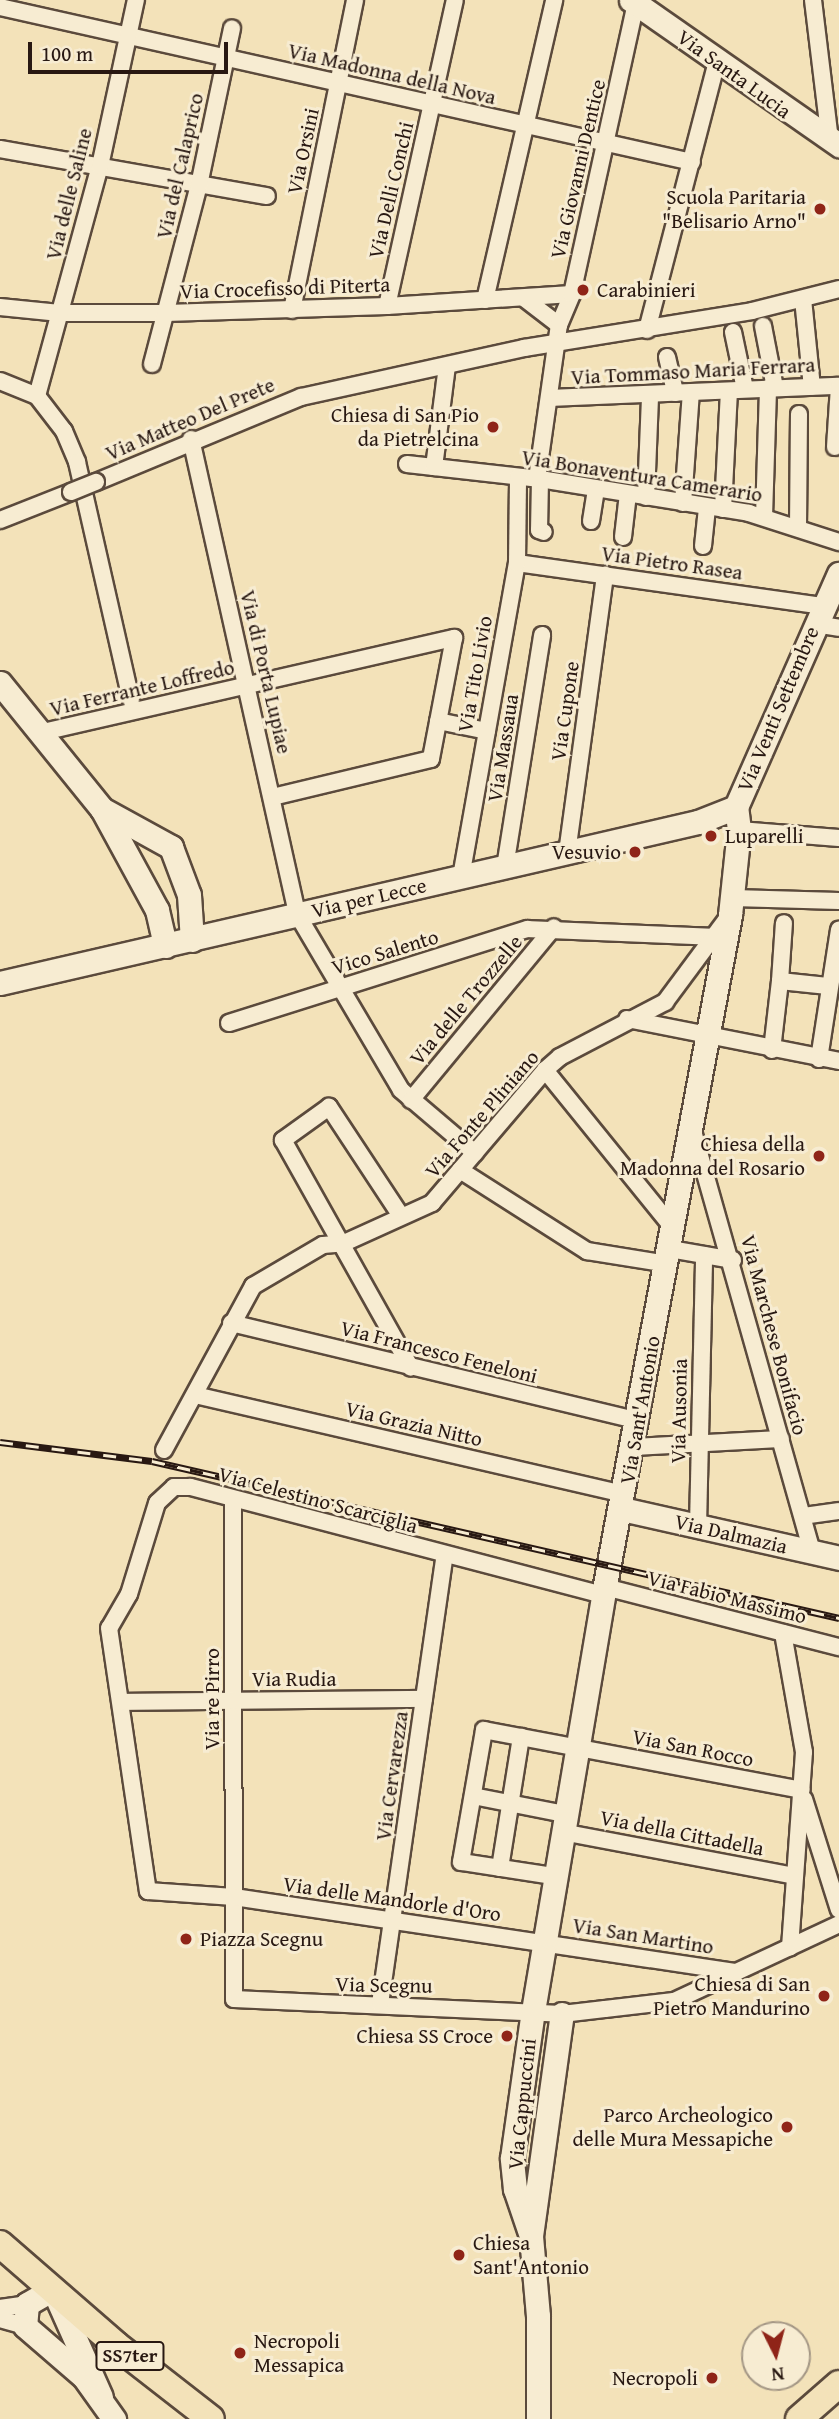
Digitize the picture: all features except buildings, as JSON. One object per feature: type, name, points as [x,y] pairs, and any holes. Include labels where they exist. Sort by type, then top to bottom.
[{"type":"main road","points":[[0,2244],[53,2289]]},
{"type":"main road","name":"SS7ter","points":[[53,2289],[211,2419]]},
{"type":"main road","points":[[799,2419],[839,2385]]},
{"type":"street","name":"Via delle Saline","points":[[37,396],[100,166],[136,0]]},
{"type":"street","name":"Via Orsini","points":[[292,310],[355,0]]},
{"type":"street","name":"Via Delli Conchi","points":[[387,306],[455,0]]},
{"type":"street","points":[[485,300],[554,0]]},
{"type":"street","points":[[813,0],[834,143]]},
{"type":"street","name":"Via Santa Lucia","points":[[634,2],[834,143]]},
{"type":"street","name":"Via Giovanni Dentice","points":[[544,532],[539,530],[538,479],[559,325],[572,294],[634,2]]},
{"type":"street","name":"Via Madonna della Nova","points":[[0,7],[225,55],[431,107],[692,162]]},
{"type":"street","name":"Via del Calaprico","points":[[152,364],[199,185],[232,28]]},
{"type":"street","points":[[647,330],[717,61]]},
{"type":"street","points":[[0,149],[267,196]]},
{"type":"street","name":"Via Matteo Del Prete","points":[[0,520],[96,482],[275,404],[524,348],[647,330],[803,299],[839,289]]},
{"type":"street","name":"Via Crocefisso di Piterta","points":[[0,307],[60,313],[166,313],[387,306],[572,294]]},
{"type":"street","points":[[525,299],[559,325]]},
{"type":"street","points":[[803,299],[811,387]]},
{"type":"street","name":"Via Matteo Del Prete","points":[[524,348],[559,325]]},
{"type":"street","points":[[763,326],[771,388],[764,517]]},
{"type":"street","points":[[703,546],[715,508],[737,390],[733,331]]},
{"type":"street","points":[[667,357],[683,392],[683,503]]},
{"type":"street","points":[[434,467],[447,366]]},
{"type":"street","points":[[0,381],[37,396],[64,431],[77,462],[131,700]]},
{"type":"street","points":[[835,447],[839,386]]},
{"type":"street","name":"Via Tommaso Maria Ferrara","points":[[549,398],[839,386]]},
{"type":"street","points":[[646,497],[650,399]]},
{"type":"street","points":[[798,528],[799,414]]},
{"type":"street","name":"Via di Porta Lupiae","points":[[191,439],[297,914],[340,989],[411,1100],[475,1153]]},
{"type":"street","name":"Via Bonaventura Camerario","points":[[407,464],[538,479],[715,508],[764,517],[839,542]]},
{"type":"street","name":"Via Tito Livio","points":[[461,877],[517,564],[518,478]]},
{"type":"street","points":[[591,521],[596,488]]},
{"type":"street","points":[[623,537],[628,494]]},
{"type":"street","name":"Via Pietro Rasea","points":[[517,564],[605,575],[818,615],[839,628]]},
{"type":"street","name":"Via Venti Settembre","points":[[736,807],[754,775],[818,615],[839,574]]},
{"type":"street","name":"Via Cupone","points":[[567,853],[605,575]]},
{"type":"street","name":"Via Massaua","points":[[505,867],[541,635]]},
{"type":"street","name":"Via Ferrante Loffredo","points":[[43,732],[454,638],[438,721]]},
{"type":"street","points":[[0,683],[43,732],[102,809],[157,910],[166,946]]},
{"type":"street","points":[[273,797],[431,759],[438,721],[487,731]]},
{"type":"street","name":"Via per Lecce","points":[[0,983],[698,822],[736,807]]},
{"type":"street","name":"Via Sant'Antonio","points":[[533,2011],[553,1876],[604,1591],[624,1502],[731,907],[739,830],[736,807]]},
{"type":"street","points":[[102,809],[171,847],[189,895],[192,940]]},
{"type":"street","points":[[739,830],[839,838]]},
{"type":"street","points":[[731,907],[839,901]]},
{"type":"street","name":"Via Fonte Pliniano","points":[[164,1450],[253,1286],[323,1245],[344,1243],[432,1203],[545,1070],[560,1057],[628,1019],[665,1002],[715,937],[731,907]]},
{"type":"street","points":[[772,1050],[785,923]]},
{"type":"street","name":"Vico Salento","points":[[229,1023],[528,929],[554,927],[715,937]]},
{"type":"street","name":"Via delle Trozzelle","points":[[411,1100],[554,927]]},
{"type":"street","points":[[819,1059],[828,986],[834,976],[839,930]]},
{"type":"street","points":[[780,981],[828,986]]},
{"type":"street","points":[[628,1019],[772,1050],[839,1061]]},
{"type":"street","points":[[545,1070],[670,1247]]},
{"type":"street","points":[[401,1216],[329,1107],[283,1140],[344,1243],[411,1368]]},
{"type":"street","name":"Via Marchese Bonifacio","points":[[692,1131],[733,1260],[812,1552]]},
{"type":"street","points":[[460,1170],[587,1251],[670,1247],[733,1260]]},
{"type":"street","name":"Via Ausonia","points":[[698,1526],[704,1255]]},
{"type":"street","name":"Via Francesco Feneloni","points":[[231,1323],[638,1421]]},
{"type":"street","name":"Via Grazia Nitto","points":[[195,1395],[624,1502]]},
{"type":"street","points":[[633,1447],[781,1439]]},
{"type":"street","name":"Via Celestino Scarciglia","points":[[122,1702],[109,1628],[129,1594],[157,1503],[174,1487],[190,1487],[445,1555],[604,1591]]},
{"type":"street","name":"Via re Pirro","points":[[233,1500],[234,1897]]},
{"type":"street","name":"Via Dalmazia","points":[[624,1502],[698,1526],[839,1558]]},
{"type":"street","points":[[803,1516],[839,1511]]},
{"type":"street","name":"Via Cervarezza","points":[[380,2004],[445,1555]]},
{"type":"street","name":"Via Fabio Massimo","points":[[604,1591],[839,1647]]},
{"type":"street","points":[[783,1633],[804,1752],[790,1947]]},
{"type":"street","name":"Via Rudia","points":[[122,1702],[424,1699]]},
{"type":"street","name":"Via delle Mandorle d'Oro","points":[[122,1702],[148,1891],[234,1897],[392,1922],[544,1941]]},
{"type":"street","name":"Via San Rocco","points":[[472,1796],[484,1730],[801,1790]]},
{"type":"street","points":[[500,1868],[521,1737]]},
{"type":"street","points":[[801,1790],[839,1910]]},
{"type":"street","points":[[472,1796],[461,1862],[553,1876]]},
{"type":"street","name":"Via della Cittadella","points":[[472,1796],[511,1803],[563,1823],[795,1876]]},
{"type":"street","name":"Via Scegnu","points":[[234,1897],[234,1999],[562,2014],[674,2001],[839,1924]]},
{"type":"street","name":"Via San Martino","points":[[544,1941],[736,1972]]},
{"type":"street","name":"Via Cappuccini","points":[[531,2236],[515,2189],[512,2158],[533,2011]]},
{"type":"street","name":"Via Cappuccini","points":[[538,2419],[538,2315],[531,2236],[562,2014]]},
{"type":"street","points":[[0,2319],[26,2315],[53,2289],[101,2397],[114,2419]]},
{"type":"street","points":[[0,2308],[26,2315],[101,2397]]},
{"type":"railway","points":[[0,1442],[152,1461],[839,1618]]},
{"type":"place","name":"Scuola Paritaria \"Belisario Arno\"","points":[[820,209]]},
{"type":"place","name":"Carabinieri","points":[[583,290]]},
{"type":"place","name":"Chiesa di San Pio da Pietrelcina","points":[[493,427]]},
{"type":"place","name":"Luparelli","points":[[711,836]]},
{"type":"place","name":"Vesuvio","points":[[635,852]]},
{"type":"place","name":"Chiesa della Madonna del Rosario","points":[[819,1156]]},
{"type":"place","name":"Piazza Scegnu","points":[[186,1939]]},
{"type":"place","name":"Chiesa di San Pietro Mandurino","points":[[824,1996]]},
{"type":"place","name":"Chiesa SS Croce","points":[[507,2036]]},
{"type":"place","name":"Parco Archeologico delle Mura Messapiche","points":[[787,2127]]},
{"type":"place","name":"Chiesa Sant'Antonio","points":[[459,2255]]},
{"type":"place","name":"Necropoli Messapica","points":[[240,2353]]},
{"type":"place","name":"Necropoli","points":[[712,2378]]}]
